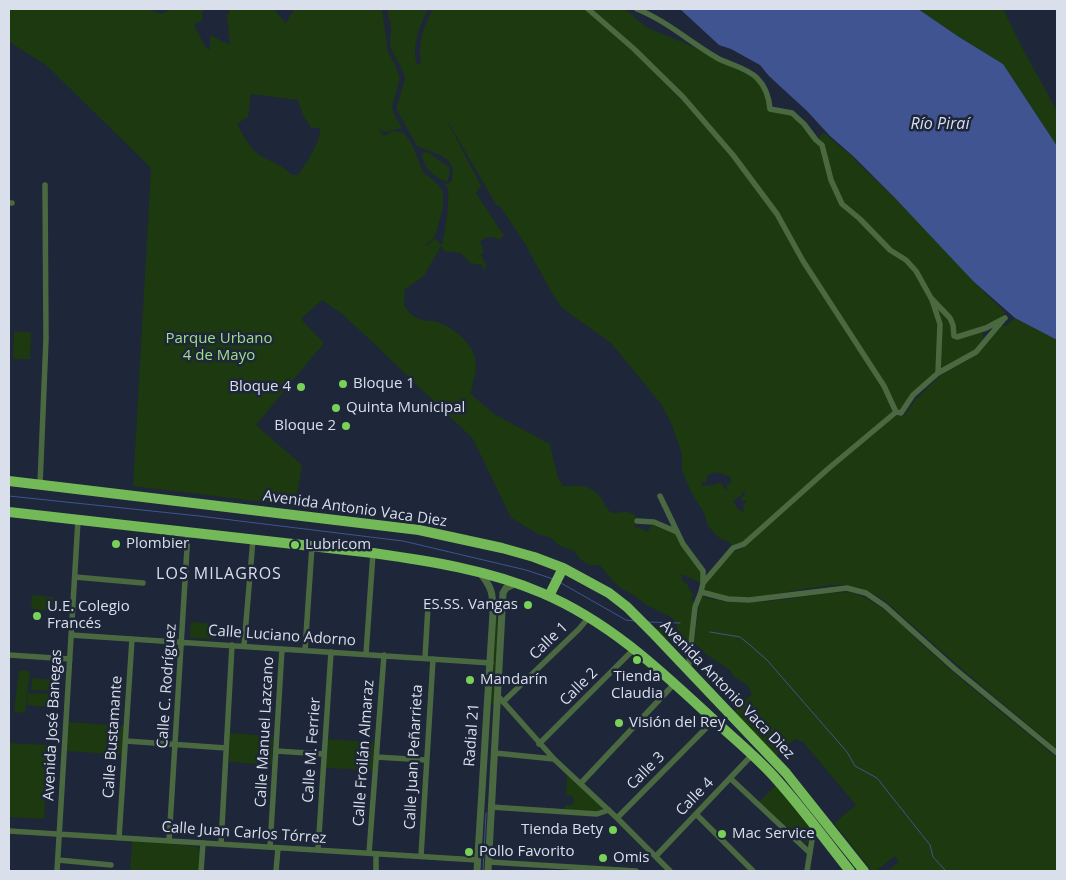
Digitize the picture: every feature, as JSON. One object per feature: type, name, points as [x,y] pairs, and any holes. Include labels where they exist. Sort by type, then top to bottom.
[{"type":"highway","name":"Avenida Antonio Vaca Diez","points":[[9,481],[419,530],[534,557],[586,580],[609,593],[627,607],[654,634],[786,773],[864,871]]},
{"type":"highway","name":"Avenida Antonio Vaca Diez","points":[[9,512],[373,552],[427,561],[550,592],[634,648],[675,683],[777,779],[850,871]]},
{"type":"highway","points":[[550,592],[562,570]]},
{"type":"street","points":[[588,9],[633,48],[683,97],[733,155],[777,214],[803,261],[880,378],[896,412]]},
{"type":"street","points":[[637,9],[651,14],[719,59],[758,78],[769,97],[770,109],[792,113],[822,145],[832,180],[842,204],[860,219],[890,250],[906,260],[916,271],[931,298],[940,324],[938,373]]},
{"type":"street","points":[[40,485],[46,339],[44,185]]},
{"type":"street","points":[[703,583],[733,548],[744,544],[829,468],[896,412],[901,413],[913,396],[938,373],[976,352],[1005,318],[986,328],[957,337],[954,336],[950,318],[931,298]]},
{"type":"street","points":[[660,496],[683,544],[703,572],[701,592],[695,607],[688,671]]},
{"type":"street","name":"Avenida José Banegas","points":[[57,871],[78,520]]},
{"type":"street","points":[[637,522],[654,522],[677,532]]},
{"type":"street","name":"Calle C. Rodríguez","points":[[169,841],[188,532]]},
{"type":"street","points":[[244,646],[253,539]]},
{"type":"street","points":[[304,650],[312,546]]},
{"type":"street","points":[[366,654],[373,552]]},
{"type":"street","name":"Radial 21","points":[[482,574],[493,596],[484,835],[489,862],[488,871]]},
{"type":"street","points":[[75,576],[143,583]]},
{"type":"street","name":"Radial 21","points":[[476,871],[477,860],[492,808],[500,699],[503,593],[506,588],[516,583]]},
{"type":"street","points":[[701,592],[728,599],[749,600],[847,588],[866,593],[884,606],[955,669],[1057,753]]},
{"type":"street","points":[[425,658],[428,606]]},
{"type":"street","points":[[493,612],[502,613]]},
{"type":"street","name":"Calle 1","points":[[500,699],[579,629],[588,616]]},
{"type":"street","name":"Calle Luciano Adorno","points":[[71,635],[491,662]]},
{"type":"street","name":"Calle Bustamante","points":[[119,838],[132,639]]},
{"type":"street","points":[[221,844],[232,645]]},
{"type":"street","name":"Calle 2","points":[[539,744],[634,648]]},
{"type":"street","name":"Calle Manuel Lazcano","points":[[270,847],[282,649]]},
{"type":"street","name":"Calle M. Ferrier","points":[[318,850],[331,652]]},
{"type":"street","points":[[9,655],[70,659]]},
{"type":"street","name":"Calle Froilán Almaraz","points":[[369,853],[384,655]]},
{"type":"street","name":"Calle Juan Peñarrieta","points":[[421,856],[433,659]]},
{"type":"street","points":[[581,783],[675,683]]},
{"type":"street","points":[[500,699],[539,744],[670,871]]},
{"type":"street","name":"Calle 3","points":[[617,818],[714,720]]},
{"type":"street","points":[[126,741],[226,748]]},
{"type":"street","points":[[276,750],[324,754]]},
{"type":"street","points":[[495,753],[554,759]]},
{"type":"street","name":"Calle 4","points":[[656,856],[752,755]]},
{"type":"street","points":[[376,757],[426,760]]},
{"type":"street","points":[[730,778],[810,853]]},
{"type":"street","points":[[492,808],[597,814],[609,810]]},
{"type":"street","points":[[696,814],[753,871]]},
{"type":"street","points":[[807,871],[814,827]]},
{"type":"street","name":"Calle Juan Carlos Tórrez","points":[[9,831],[477,860]]},
{"type":"street","points":[[200,871],[203,843]]},
{"type":"street","points":[[276,871],[278,848]]},
{"type":"street","points":[[376,854],[376,871]]},
{"type":"street","points":[[58,860],[111,865]]},
{"type":"street","points":[[489,862],[581,870],[636,871]]},
{"type":"green space","name":"Parque Urbano 4 de Mayo","points":[[9,9],[148,9],[161,14],[171,9],[205,9],[201,14],[203,16],[201,21],[194,25],[206,48],[210,50],[210,35],[230,45],[227,16],[230,9],[274,9],[286,23],[294,9],[382,9],[388,52],[400,78],[392,107],[402,128],[385,132],[379,129],[383,136],[394,131],[404,133],[412,144],[423,172],[438,184],[443,192],[443,208],[436,233],[433,239],[424,246],[428,245],[435,238],[442,245],[448,203],[448,188],[444,185],[451,182],[452,166],[443,157],[417,146],[397,110],[405,79],[403,71],[390,47],[391,27],[387,9],[428,9],[419,29],[416,44],[415,58],[417,65],[421,63],[422,35],[433,9],[585,9],[684,100],[715,136],[777,217],[889,399],[889,405],[893,412],[744,543],[732,546],[729,542],[721,539],[708,526],[704,513],[690,490],[682,470],[682,454],[671,423],[661,404],[611,343],[562,308],[524,242],[500,206],[496,205],[443,113],[481,186],[476,193],[504,236],[498,240],[488,237],[480,242],[484,252],[481,255],[487,266],[484,270],[482,265],[470,263],[461,253],[444,251],[441,246],[424,276],[405,289],[404,305],[414,316],[444,324],[457,332],[468,343],[475,356],[476,363],[471,394],[494,414],[550,444],[558,478],[563,486],[585,486],[594,490],[602,499],[606,508],[611,512],[628,512],[636,516],[635,528],[639,527],[647,532],[652,524],[675,533],[700,572],[701,582],[681,574],[683,582],[688,584],[688,588],[694,595],[691,597],[694,604],[690,636],[687,644],[689,648],[688,656],[676,648],[672,641],[662,637],[656,631],[658,627],[665,627],[676,631],[677,625],[672,618],[645,604],[618,586],[599,565],[590,565],[581,560],[574,551],[560,546],[551,538],[538,534],[511,518],[473,439],[367,337],[342,314],[322,300],[301,319],[324,343],[256,425],[302,465],[295,506],[133,486],[151,168],[46,65],[9,42]],"holes":[[[251,94],[296,100],[297,98],[303,115],[311,128],[320,128],[316,146],[298,175],[292,175],[281,166],[257,154],[237,124],[248,117]],[[717,472],[730,477],[732,481],[727,485],[727,490],[721,483],[701,486],[702,483],[706,482],[707,475]],[[742,491],[745,492],[741,500],[747,501],[743,505],[744,512],[736,508],[733,501],[741,496]]]},
{"type":"green space","points":[[590,9],[625,9],[646,27],[708,53],[751,75],[763,90],[768,109],[791,115],[821,146],[838,198],[905,260],[921,281],[938,318],[938,371],[903,409],[898,411],[804,259],[789,231],[723,141]]},
{"type":"green space","points":[[918,9],[1003,9],[1057,111],[1057,146],[1003,64]]},
{"type":"green space","points":[[822,133],[826,134],[853,156],[939,242],[972,280],[1005,312],[1001,320],[957,336],[954,325],[932,297],[917,271],[843,203],[819,137]]},
{"type":"green space","points":[[426,152],[449,167],[448,180],[446,181],[429,171],[422,153]]},
{"type":"green space","points":[[934,301],[950,319],[953,337],[983,331],[983,338],[975,350],[941,371],[941,323]]},
{"type":"green space","points":[[1015,318],[1057,340],[1057,749],[964,671],[884,600],[870,592],[845,585],[831,585],[770,595],[729,597],[713,594],[703,587],[732,552],[741,549],[894,416],[904,416],[915,400],[941,375],[970,359],[981,350],[1001,326],[1007,325]]},
{"type":"green space","points":[[14,332],[31,332],[30,359],[13,359]]},
{"type":"green space","points":[[850,592],[871,601],[891,615],[958,676],[1057,758],[1057,871],[887,871],[899,862],[895,856],[876,871],[872,871],[834,823],[856,805],[803,742],[795,739],[776,757],[734,712],[752,694],[747,685],[734,677],[730,670],[707,655],[694,642],[700,599],[703,597],[730,602],[750,603],[826,593]]},
{"type":"green space","points":[[32,595],[54,597],[53,611],[31,609]]},
{"type":"green space","points":[[496,617],[498,618],[494,705],[490,702]]},
{"type":"green space","points":[[191,622],[214,624],[213,639],[190,638]]},
{"type":"green space","points":[[19,670],[30,671],[25,713],[14,712]]},
{"type":"green space","points":[[32,678],[54,680],[53,691],[31,690]]},
{"type":"green space","points":[[28,693],[50,694],[49,707],[27,705]]},
{"type":"green space","points":[[69,722],[125,726],[123,755],[67,751]]},
{"type":"green space","points":[[230,733],[273,736],[272,765],[229,762]]},
{"type":"green space","points":[[328,739],[374,742],[373,770],[326,768]]},
{"type":"green space","points":[[9,743],[48,745],[44,819],[9,817]]},
{"type":"green space","points":[[567,775],[602,807],[602,812],[565,811],[565,805],[572,805],[574,801],[572,796],[566,795]]},
{"type":"green space","points":[[776,785],[810,828],[808,843],[804,842],[759,802]]},
{"type":"green space","points":[[132,841],[196,846],[200,852],[198,871],[130,871]]},
{"type":"water","name":"Río Piraí","points":[[680,9],[918,9],[1003,64],[1057,146],[1057,340],[1015,318],[973,281],[895,198],[769,76],[760,65],[731,49],[719,45]]},
{"type":"waterway","points":[[9,496],[199,516],[403,541],[526,570],[553,579]]},
{"type":"waterway","points":[[561,583],[626,620],[635,621]]},
{"type":"waterway","points":[[648,622],[680,623]]},
{"type":"waterway","points":[[710,632],[740,637],[767,660],[847,752],[855,766],[877,778],[930,845],[933,857],[946,871]]},
{"type":"waterway","points":[[483,871],[486,813]]},
{"type":"place","name":"Bloque 1","points":[[343,384]]},
{"type":"place","name":"Bloque 4","points":[[301,387]]},
{"type":"place","name":"Quinta Municipal","points":[[336,408]]},
{"type":"place","name":"Bloque 2","points":[[346,426]]},
{"type":"place","name":"Plombier","points":[[116,544]]},
{"type":"place","name":"Lubricom","points":[[295,545]]},
{"type":"place","name":"ES.SS. Vangas","points":[[528,605]]},
{"type":"place","name":"U.E. Colegio Francés","points":[[37,616]]},
{"type":"place","name":"Tienda Claudia","points":[[637,660]]},
{"type":"place","name":"Mandarín","points":[[470,680]]},
{"type":"place","name":"Visión del Rey","points":[[619,723]]},
{"type":"place","name":"Tienda Bety","points":[[613,830]]},
{"type":"place","name":"Mac Service","points":[[722,834]]},
{"type":"place","name":"Pollo Favorito","points":[[469,852]]},
{"type":"place","name":"Omis","points":[[603,858]]},
{"type":"district","name":"LOS MILAGROS","points":[[219,574]]}]
